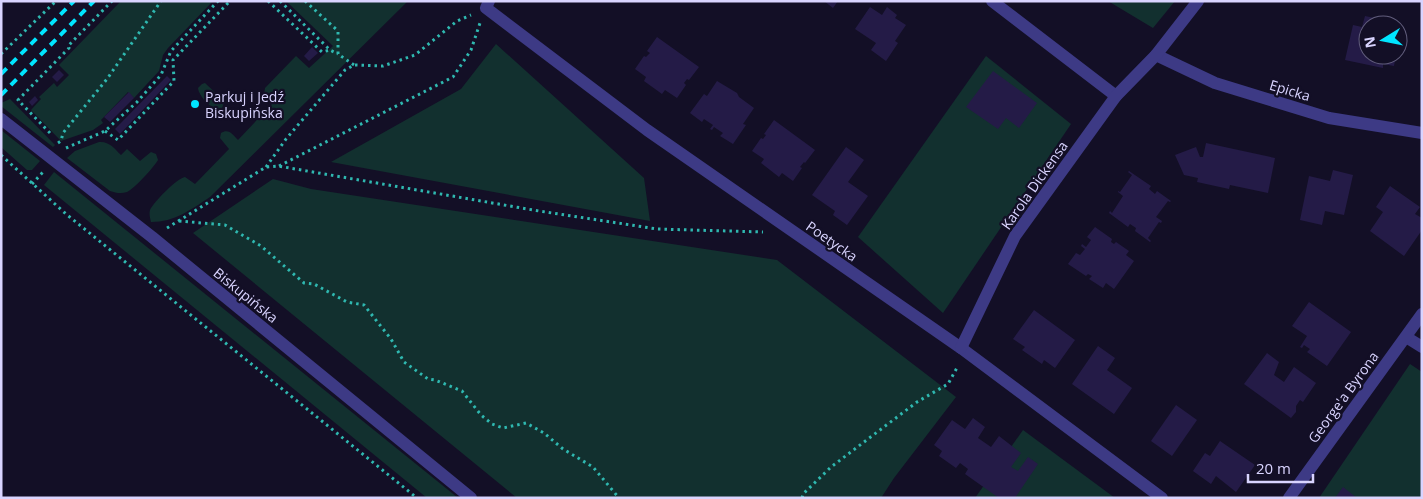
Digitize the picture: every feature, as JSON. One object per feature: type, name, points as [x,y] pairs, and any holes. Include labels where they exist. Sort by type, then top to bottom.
[{"type":"street","points":[[992,1],[1116,96]]},
{"type":"street","name":"Karola Dickensa","points":[[964,350],[1015,236],[1116,96],[1156,55],[1198,1]]},
{"type":"street","name":"Poetycka","points":[[487,5],[647,130],[964,350],[1162,498]]},
{"type":"street","name":"Epicka","points":[[1156,55],[1215,83],[1329,118],[1422,133]]},
{"type":"street","name":"Biskupińska","points":[[1,119],[152,237],[470,498]]},
{"type":"street","name":"George'a Byrona","points":[[1289,498],[1422,314]]},
{"type":"street","points":[[1406,337],[1422,347]]},
{"type":"path","points":[[1,54],[56,1]]},
{"type":"path","points":[[112,1],[18,100],[58,142],[61,141],[63,133],[108,79],[161,1]]},
{"type":"path","points":[[64,149],[105,131],[137,102],[162,74],[170,51],[218,1]]},
{"type":"path","points":[[105,131],[118,140],[174,81],[173,60],[230,1]]},
{"type":"path","points":[[268,1],[322,52],[330,50]]},
{"type":"path","points":[[280,1],[330,50],[354,65]]},
{"type":"path","points":[[305,1],[338,31],[338,54]]},
{"type":"path","points":[[152,237],[266,167],[286,138],[345,70],[354,65],[383,66],[415,55],[457,21],[487,5]]},
{"type":"path","points":[[278,166],[453,77],[471,50],[487,5]]},
{"type":"path","points":[[2,158],[66,214],[417,498]]},
{"type":"path","points":[[266,167],[278,166],[539,211],[658,229],[766,232]]},
{"type":"path","points":[[178,221],[225,225],[261,246],[304,283],[314,284],[347,302],[364,305],[391,339],[404,362],[428,380],[435,380],[462,391],[481,415],[492,424],[503,428],[526,423],[544,433],[563,449],[593,467],[619,498]]},
{"type":"path","points":[[802,498],[803,494],[831,467],[917,402],[948,384],[964,350]]},
{"type":"green space","points":[[121,1],[213,1],[168,48],[163,55],[159,71],[134,98],[128,92],[101,120],[103,123],[93,130],[61,141],[31,110],[41,99],[39,97],[54,83],[57,87],[69,75],[59,65]]},
{"type":"green space","points":[[286,1],[408,1],[210,197],[175,218],[151,222],[150,210],[166,191],[181,178],[185,177],[195,184],[229,149],[220,138],[221,133],[229,132],[238,140],[272,104],[264,95],[265,88],[296,56],[309,68],[333,46]]},
{"type":"green space","points":[[1108,1],[1175,1],[1153,28]]},
{"type":"green space","points":[[496,44],[644,178],[650,221],[331,162],[461,89]]},
{"type":"green space","points":[[986,56],[1071,124],[943,313],[858,237]]},
{"type":"green space","points":[[205,83],[223,100],[222,108],[218,109],[211,106],[201,95],[198,88]]},
{"type":"green space","points":[[10,99],[55,145],[53,147],[1,106],[1,103]]},
{"type":"green space","points":[[1,130],[40,161],[32,170],[27,170],[1,147]]},
{"type":"green space","points":[[99,142],[109,144],[121,155],[127,149],[140,161],[151,152],[156,154],[158,160],[130,190],[123,193],[112,192],[67,158],[75,151]]},
{"type":"green space","points":[[54,172],[458,498],[427,498],[44,185]]},
{"type":"green space","points":[[273,179],[311,189],[777,260],[956,397],[881,498],[517,498],[193,233]]},
{"type":"green space","points":[[1410,364],[1422,372],[1422,498],[1319,498]]},
{"type":"green space","points":[[1023,430],[1115,498],[975,498]]},
{"type":"building","points":[[824,1],[838,1],[833,8]]},
{"type":"building","points":[[870,7],[882,15],[887,7],[897,15],[895,18],[906,25],[895,41],[898,43],[886,61],[871,50],[876,43],[855,29]]},
{"type":"building","points":[[1353,25],[1358,26],[1358,63],[1345,60]]},
{"type":"building","points":[[657,37],[699,67],[689,80],[687,79],[684,83],[686,85],[677,98],[665,90],[662,94],[644,81],[646,77],[635,69],[644,56],[646,57],[650,53],[647,51]]},
{"type":"building","points":[[312,47],[318,53],[309,61],[304,56]]},
{"type":"building","points":[[1369,65],[1383,65],[1383,68]]},
{"type":"building","points":[[59,70],[64,75],[57,82],[52,77]]},
{"type":"building","points":[[993,71],[1037,103],[1019,128],[1006,118],[998,129],[966,107]]},
{"type":"building","points":[[167,76],[171,80],[120,134],[115,129]]},
{"type":"building","points":[[717,81],[737,93],[739,97],[754,108],[743,124],[746,125],[733,144],[720,136],[723,133],[714,127],[712,130],[710,129],[713,125],[704,119],[702,122],[690,113],[704,94],[707,96]]},
{"type":"building","points":[[129,92],[134,98],[110,122],[104,117]]},
{"type":"building","points":[[35,96],[38,100],[32,106],[29,102]]},
{"type":"building","points":[[774,120],[815,150],[800,167],[802,168],[793,181],[782,173],[779,177],[761,163],[764,159],[752,151],[761,138],[763,139],[766,135],[764,134]]},
{"type":"building","points":[[1206,143],[1275,158],[1268,193],[1230,185],[1229,189],[1197,182],[1198,178],[1184,175],[1175,155],[1196,147],[1200,157],[1203,157]]},
{"type":"building","points":[[846,147],[864,160],[848,182],[868,196],[847,225],[833,215],[835,211],[812,195]]},
{"type":"building","points":[[1333,170],[1353,175],[1344,215],[1325,211],[1322,225],[1300,220],[1309,176],[1330,181]]},
{"type":"building","points":[[1129,171],[1151,186],[1149,189],[1155,194],[1157,191],[1171,201],[1168,201],[1156,217],[1162,221],[1161,223],[1159,222],[1148,238],[1150,242],[1135,231],[1136,228],[1130,224],[1128,227],[1109,213],[1110,211],[1112,213],[1123,196],[1118,191],[1120,192],[1132,175]]},
{"type":"building","points":[[1390,186],[1420,207],[1415,214],[1422,218],[1422,230],[1404,256],[1370,231],[1383,212],[1376,207]]},
{"type":"building","points":[[1095,227],[1112,239],[1111,242],[1114,244],[1116,242],[1129,251],[1126,255],[1134,261],[1114,289],[1106,283],[1103,288],[1089,279],[1092,276],[1088,274],[1086,276],[1068,264],[1076,253],[1080,255],[1085,249],[1081,246],[1082,244],[1086,247],[1091,240],[1087,237]]},
{"type":"building","points":[[1309,302],[1351,332],[1327,366],[1307,352],[1310,349],[1304,345],[1302,348],[1300,347],[1307,336],[1292,326]]},
{"type":"building","points":[[1034,310],[1075,340],[1055,368],[1044,360],[1042,364],[1022,350],[1025,347],[1013,339]]},
{"type":"building","points":[[1098,346],[1115,358],[1107,370],[1132,388],[1114,414],[1072,384]]},
{"type":"building","points":[[1267,353],[1279,362],[1274,375],[1284,382],[1294,367],[1316,383],[1303,402],[1300,400],[1296,406],[1296,412],[1291,418],[1244,384]]},
{"type":"building","points":[[1176,405],[1197,420],[1172,456],[1151,441]]},
{"type":"building","points":[[973,418],[985,427],[978,438],[991,447],[999,436],[1021,453],[1011,467],[1018,471],[1028,457],[1038,464],[1015,498],[999,498],[965,474],[968,469],[960,463],[956,468],[939,456],[942,451],[934,445],[952,420],[965,429]]},
{"type":"building","points":[[1220,441],[1255,465],[1236,492],[1216,476],[1211,484],[1193,471],[1205,453],[1210,456]]},
{"type":"building","points":[[1343,487],[1357,498],[1335,498]]},
{"type":"railway","points":[[1,74],[74,1]]},
{"type":"railway","points":[[1,95],[94,1]]},
{"type":"place","name":"Parkuj i Jedź Biskupińska","points":[[195,104]]}]
